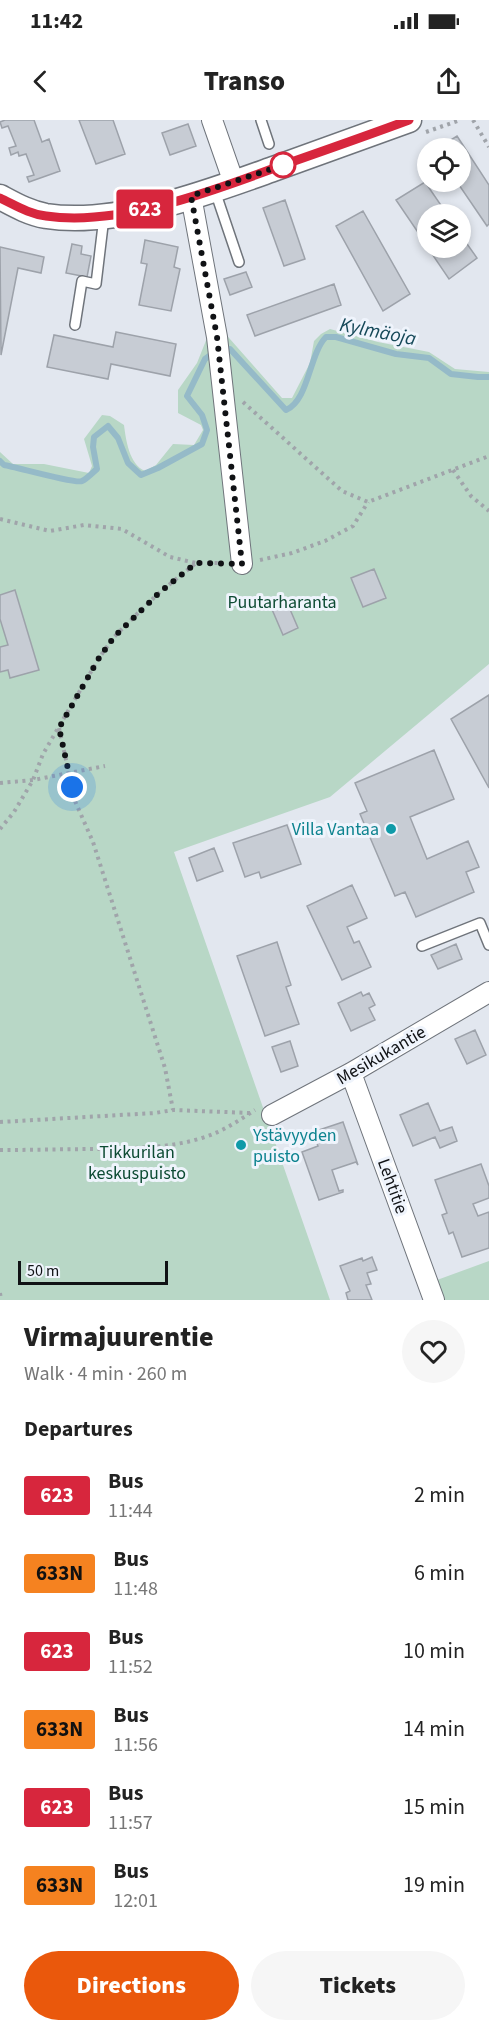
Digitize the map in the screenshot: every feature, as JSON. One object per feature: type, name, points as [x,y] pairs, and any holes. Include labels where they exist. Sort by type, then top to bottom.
[{"type":"street","points":[[212,120],[224,186]]},
{"type":"street","points":[[0,198],[26,211],[59,218],[104,217],[133,212],[224,186],[409,120]]},
{"type":"street","points":[[191,196],[217,337],[236,479],[242,564]]},
{"type":"street","name":"Mesikukantie","points":[[266,1111],[351,1073],[489,992]]},
{"type":"street","name":"Lehtitie","points":[[351,1073],[434,1300]]},
{"type":"lane","points":[[261,120],[269,144]]},
{"type":"lane","points":[[224,186],[239,262]]},
{"type":"lane","points":[[75,325],[82,281],[96,284],[104,217]]},
{"type":"lane","points":[[423,946],[480,923],[489,945]]},
{"type":"path","points":[[473,120],[489,147]]},
{"type":"path","points":[[221,374],[342,491],[368,502]]},
{"type":"path","points":[[0,519],[50,531],[84,525],[122,529],[170,557],[196,563],[242,564],[292,554],[325,541],[353,526],[368,502],[489,456]]},
{"type":"path","points":[[453,470],[471,496],[489,511]]},
{"type":"path","points":[[0,829],[14,812],[33,780],[43,754],[99,658],[114,637],[160,592],[196,563]]},
{"type":"path","points":[[59,728],[75,801],[93,842],[165,1068],[173,1110]]},
{"type":"path","points":[[0,783],[33,780],[105,766]]},
{"type":"path","points":[[0,1122],[173,1110],[251,1113],[266,1111]]},
{"type":"path","points":[[0,1150],[140,1148],[169,1145],[201,1139],[231,1126],[251,1113]]},
{"type":"path","points":[[0,1293],[1,1300]]},
{"type":"green space","points":[[330,329],[378,342],[429,352],[455,369],[489,372],[489,664],[330,797],[174,852],[330,1300],[0,1300],[0,452],[13,464],[44,464],[89,473],[92,466],[84,439],[102,415],[110,416],[124,425],[132,457],[135,463],[145,471],[156,465],[173,444],[194,445],[203,430],[201,425],[178,413],[178,390],[197,363],[209,333],[222,330],[282,398],[292,398],[310,363],[314,341]]},
{"type":"green space","points":[[489,1261],[489,1300],[444,1300],[437,1280]]},
{"type":"building","points":[[34,120],[42,142],[49,139],[60,171],[29,182],[27,177],[34,175],[26,154],[19,156],[18,152],[11,155],[9,148],[16,146],[8,126],[2,128],[0,122]]},
{"type":"building","points":[[79,120],[113,120],[125,154],[96,164]]},
{"type":"building","points":[[188,124],[196,146],[170,155],[162,133]]},
{"type":"building","points":[[471,157],[489,185],[489,224],[487,226],[464,192],[471,192]]},
{"type":"building","points":[[417,187],[417,192],[432,192],[440,204],[417,204],[417,231],[396,200]]},
{"type":"building","points":[[285,200],[305,259],[284,266],[263,208]]},
{"type":"building","points":[[363,211],[410,294],[383,311],[336,226]]},
{"type":"building","points":[[145,240],[178,247],[174,267],[180,269],[171,311],[139,305],[147,264],[141,263]]},
{"type":"building","points":[[72,244],[82,246],[81,254],[91,256],[87,277],[66,273]]},
{"type":"building","points":[[0,247],[44,257],[41,273],[18,268],[1,355]]},
{"type":"building","points":[[471,250],[477,258],[449,279],[435,258],[471,258]]},
{"type":"building","points":[[246,272],[252,287],[230,295],[224,279]]},
{"type":"building","points":[[334,284],[341,305],[255,336],[247,315]]},
{"type":"building","points":[[116,332],[176,344],[170,376],[111,364],[108,379],[47,367],[54,335],[113,347]]},
{"type":"building","points":[[374,569],[386,598],[363,607],[351,578]]},
{"type":"building","points":[[15,590],[39,670],[10,678],[8,670],[0,672],[0,647],[8,645],[0,619],[0,595]]},
{"type":"building","points":[[286,600],[298,628],[283,635],[271,607]]},
{"type":"building","points":[[489,695],[489,788],[451,719]]},
{"type":"building","name":"Villa Vantaa","points":[[434,750],[454,799],[410,817],[427,859],[468,841],[479,867],[466,872],[474,892],[416,917],[405,892],[395,896],[360,814],[367,811],[355,783]]},
{"type":"building","points":[[287,825],[301,864],[261,878],[259,872],[245,877],[233,843]]},
{"type":"building","points":[[214,848],[223,871],[197,881],[189,858]]},
{"type":"building","points":[[352,885],[367,918],[347,927],[354,943],[359,941],[371,967],[342,980],[307,906]]},
{"type":"building","points":[[277,942],[291,985],[286,987],[299,1024],[265,1036],[237,956]]},
{"type":"building","points":[[456,944],[462,959],[438,969],[431,955]]},
{"type":"building","points":[[361,992],[363,996],[369,993],[375,1005],[369,1008],[375,1020],[351,1031],[338,1003]]},
{"type":"building","points":[[475,1030],[486,1055],[467,1064],[455,1039]]},
{"type":"building","points":[[290,1041],[298,1066],[281,1072],[272,1047]]},
{"type":"building","points":[[428,1103],[440,1131],[452,1127],[457,1141],[440,1148],[435,1137],[413,1146],[400,1115]]},
{"type":"building","points":[[343,1122],[358,1165],[356,1162],[332,1170],[339,1191],[343,1190],[343,1192],[319,1200],[302,1152],[318,1146],[313,1132]]},
{"type":"building","points":[[481,1164],[489,1186],[489,1198],[473,1204],[478,1216],[489,1212],[489,1248],[462,1257],[453,1232],[449,1234],[442,1215],[447,1213],[435,1180]]},
{"type":"building","points":[[372,1257],[377,1270],[367,1273],[371,1284],[366,1285],[372,1300],[348,1300],[346,1293],[350,1291],[340,1266]]},
{"type":"waterway","name":"Kylmäoja","points":[[0,461],[4,465],[58,478],[82,481],[97,469],[93,447],[94,437],[108,426],[118,438],[128,463],[141,475],[158,468],[202,444],[207,430],[202,415],[187,396],[205,359],[212,354],[230,349],[286,410],[300,397],[316,354],[326,337],[336,337],[396,354],[429,358],[451,374],[489,377]]},
{"type":"bus line","name":"623","points":[[0,198],[26,211],[59,218],[100,217],[133,212],[234,183],[409,120]]},
{"type":"place","name":"Villa Vantaa","points":[[391,829]]},
{"type":"place","name":"Ystävyyden puisto","points":[[241,1145]]},
{"type":"route","points":[[72,787],[59,728],[99,658],[114,637],[160,592],[196,563],[242,564],[217,337],[191,196],[283,165]]},
{"type":"park label","name":"Puutarharanta","points":[[282,602]]},
{"type":"park label","name":"Tikkurilan keskuspuisto","points":[[137,1162]]}]
